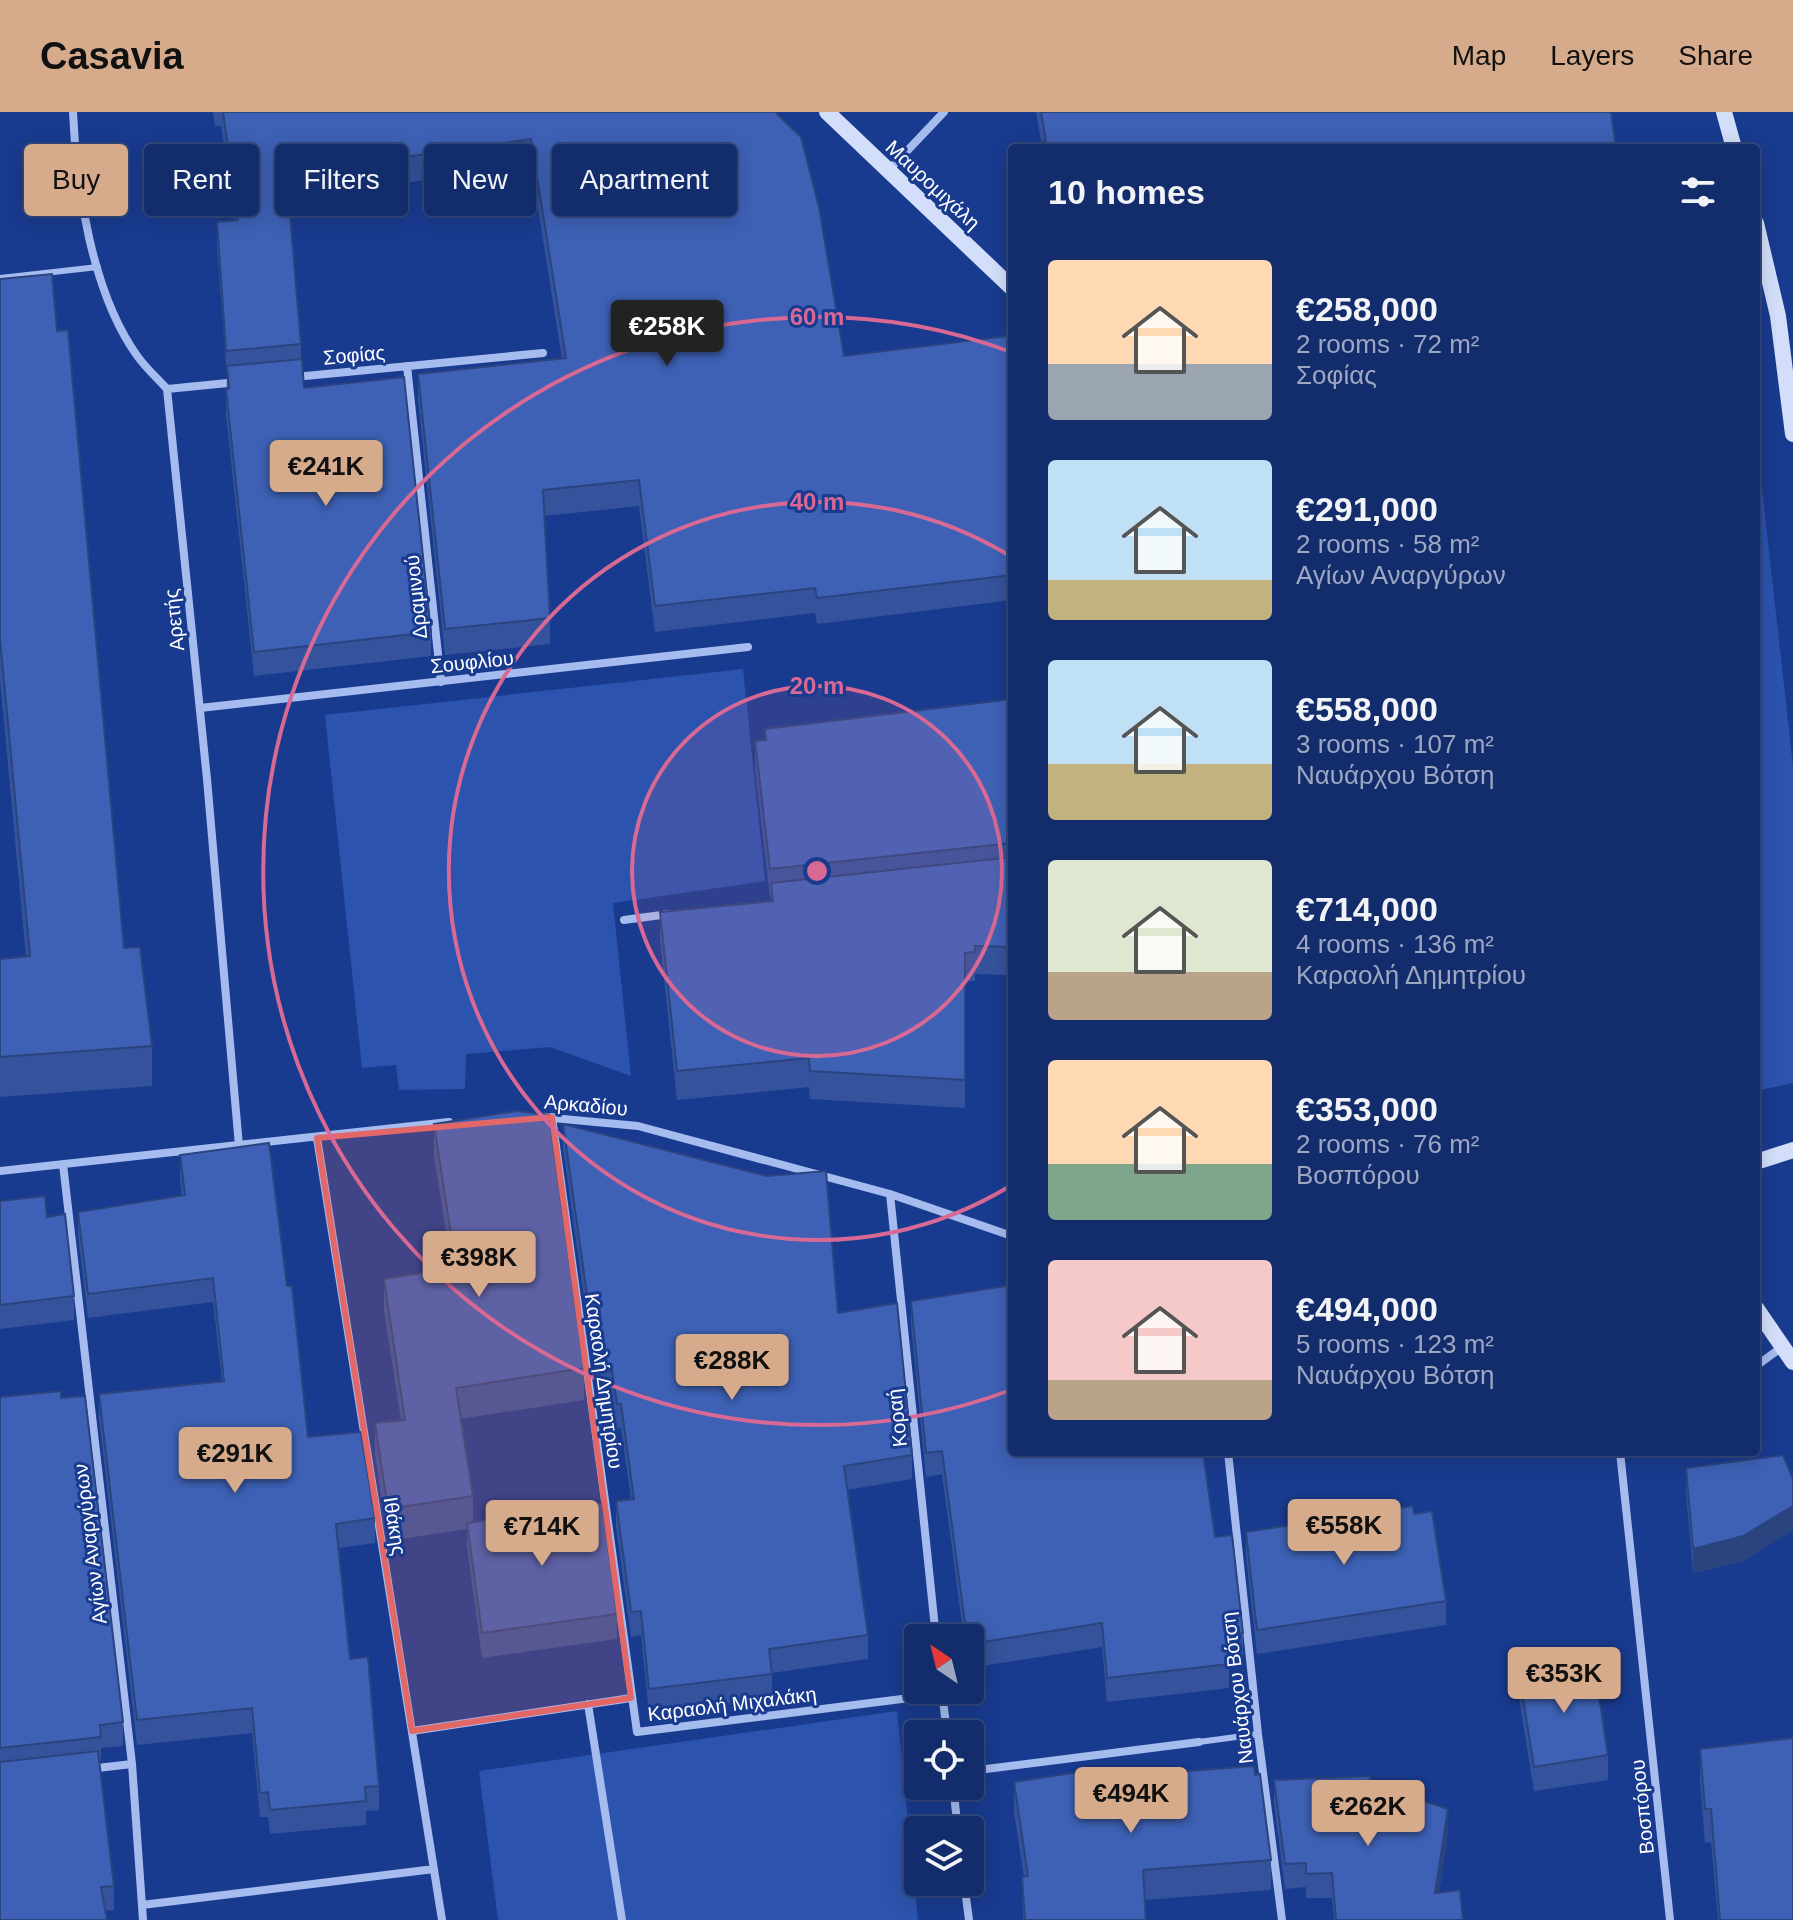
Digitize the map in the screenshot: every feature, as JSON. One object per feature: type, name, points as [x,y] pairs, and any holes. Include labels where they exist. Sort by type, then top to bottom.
[{"type":"main road","name":"Μαυρομιχάλη","points":[[827,112],[1008,284]]},
{"type":"main road","points":[[1724,112],[1733,144]]},
{"type":"main road","points":[[1760,242],[1778,316],[1793,434]]},
{"type":"main road","points":[[1760,1161],[1793,1150]]},
{"type":"main road","points":[[1760,1312],[1788,1342],[1793,1362]]},
{"type":"street","points":[[73,112],[83,195],[98,267],[124,333],[138,357],[167,389],[242,382]]},
{"type":"street","points":[[889,170],[944,112]]},
{"type":"street","name":"Σοφίας","points":[[287,377],[543,353]]},
{"type":"street","name":"Δραμινού","points":[[407,366],[441,682]]},
{"type":"street","name":"Αρετής","points":[[167,389],[200,708],[239,1146]]},
{"type":"street","name":"Σουφλίου","points":[[200,708],[748,647]]},
{"type":"street","points":[[624,920],[682,913]]},
{"type":"street","name":"Αρκαδίου","points":[[530,1117],[638,1126],[890,1194],[1008,1235]]},
{"type":"street","name":"Καραολή Δημητρίου","points":[[552,1117],[631,1698]]},
{"type":"street","points":[[0,1171],[461,1121]]},
{"type":"street","name":"Ιθάκης","points":[[317,1138],[442,1920]]},
{"type":"street","name":"Αγίων Αναργύρων","points":[[63,1164],[132,1764],[143,1920]]},
{"type":"street","name":"Κοραή","points":[[890,1194],[935,1624]]},
{"type":"street","points":[[1760,1363],[1788,1342]]},
{"type":"street","name":"Ναυάρχου Βότση","points":[[1228,1456],[1258,1734],[1282,1920]]},
{"type":"street","name":"Βοσπόρου","points":[[1620,1456],[1670,1920]]},
{"type":"street","name":"Καραολή Μιχαλάκη","points":[[412,1731],[631,1698],[637,1732],[904,1697]]},
{"type":"street","points":[[588,1704],[622,1920]]},
{"type":"street","points":[[984,1769],[1199,1742]]},
{"type":"street","points":[[73,1771],[132,1764]]},
{"type":"street","points":[[142,1905],[434,1869]]},
{"type":"street","points":[[966,1896],[969,1920]]},
{"type":"lane","points":[[0,278],[98,267]]},
{"type":"lane","points":[[1199,1742],[1258,1734]]},
{"type":"highlighted area","points":[[552,1117],[631,1698],[412,1731],[317,1138]]},
{"type":"shaded area","points":[[1760,471],[1793,766],[1793,1083],[1760,1090]]},
{"type":"shaded area","points":[[743,669],[765,881],[613,903],[631,1076],[550,1047],[466,1054],[465,1089],[399,1090],[396,1065],[362,1068],[325,715]]},
{"type":"shaded area","points":[[897,1711],[908,1816],[904,1816],[904,1896],[916,1896],[918,1920],[498,1920],[479,1771]]},
{"type":"building","points":[[223,112],[775,112],[801,137],[819,207],[844,356],[1008,336],[1008,575],[817,598],[815,588],[655,606],[639,480],[543,490],[550,618],[445,629],[418,374],[566,358],[536,170],[536,144],[532,144],[531,139],[496,144],[424,144],[424,154],[408,157],[408,144],[275,144],[275,216],[290,216],[301,344],[226,351],[217,222],[238,220],[237,216],[259,216],[259,144],[227,144]]},
{"type":"building","points":[[1041,112],[1611,112],[1615,144],[1040,144],[1046,141]]},
{"type":"building","points":[[52,274],[57,331],[68,330],[124,948],[140,947],[152,1046],[0,1057],[0,959],[30,956],[0,639],[0,279]]},
{"type":"building","points":[[302,359],[304,388],[404,377],[431,632],[254,652],[226,389],[229,389],[227,366]]},
{"type":"building","points":[[1008,699],[1008,843],[770,869],[755,741],[766,740],[765,729]]},
{"type":"building","points":[[1008,857],[1008,947],[975,946],[975,952],[965,953],[965,1080],[810,1071],[809,1058],[677,1071],[660,912],[773,901],[771,883]]},
{"type":"building","points":[[516,1111],[549,1115],[584,1368],[456,1388],[473,1496],[388,1509],[375,1423],[405,1420],[384,1279],[456,1267],[434,1124]]},
{"type":"building","points":[[563,1124],[767,1176],[826,1171],[838,1313],[897,1303],[912,1455],[844,1466],[868,1635],[769,1649],[772,1674],[649,1689],[641,1611],[631,1612],[616,1501],[634,1499],[621,1404],[617,1404],[612,1371],[598,1373]]},
{"type":"building","points":[[269,1143],[287,1286],[292,1286],[308,1437],[361,1432],[375,1518],[336,1524],[350,1659],[368,1657],[379,1786],[365,1787],[366,1801],[270,1810],[268,1792],[260,1793],[252,1708],[137,1720],[99,1394],[224,1381],[213,1278],[88,1294],[78,1212],[185,1195],[180,1155]]},
{"type":"building","points":[[45,1196],[47,1217],[65,1214],[74,1296],[0,1305],[0,1201]]},
{"type":"building","points":[[1008,1286],[1008,1456],[1204,1456],[1215,1537],[1232,1535],[1243,1633],[1226,1635],[1229,1664],[1107,1678],[1102,1623],[984,1642],[984,1624],[965,1624],[942,1451],[926,1453],[911,1301]]},
{"type":"building","points":[[61,1391],[61,1398],[85,1396],[123,1722],[100,1725],[101,1737],[0,1748],[0,1397]]},
{"type":"building","points":[[1783,1455],[1793,1479],[1793,1506],[1743,1536],[1693,1549],[1686,1468]]},
{"type":"building","points":[[602,1503],[617,1614],[482,1633],[467,1523]]},
{"type":"building","points":[[1413,1506],[1414,1514],[1432,1511],[1446,1601],[1257,1630],[1246,1532]]},
{"type":"building","points":[[1594,1663],[1608,1755],[1534,1767],[1519,1674]]},
{"type":"building","points":[[1793,1738],[1793,1920],[1720,1920],[1711,1809],[1705,1809],[1700,1749]]},
{"type":"building","points":[[98,1751],[114,1886],[101,1887],[107,1920],[0,1920],[0,1762]]},
{"type":"building","points":[[1254,1766],[1255,1775],[1260,1774],[1271,1860],[1143,1870],[1146,1920],[1025,1920],[1022,1877],[1028,1876],[1014,1782],[1105,1768],[1107,1777]]},
{"type":"building","points":[[1370,1776],[1370,1795],[1398,1792],[1448,1809],[1435,1893],[1460,1890],[1463,1920],[1336,1920],[1332,1873],[1306,1874],[1306,1863],[1285,1864],[1274,1780]]}]
